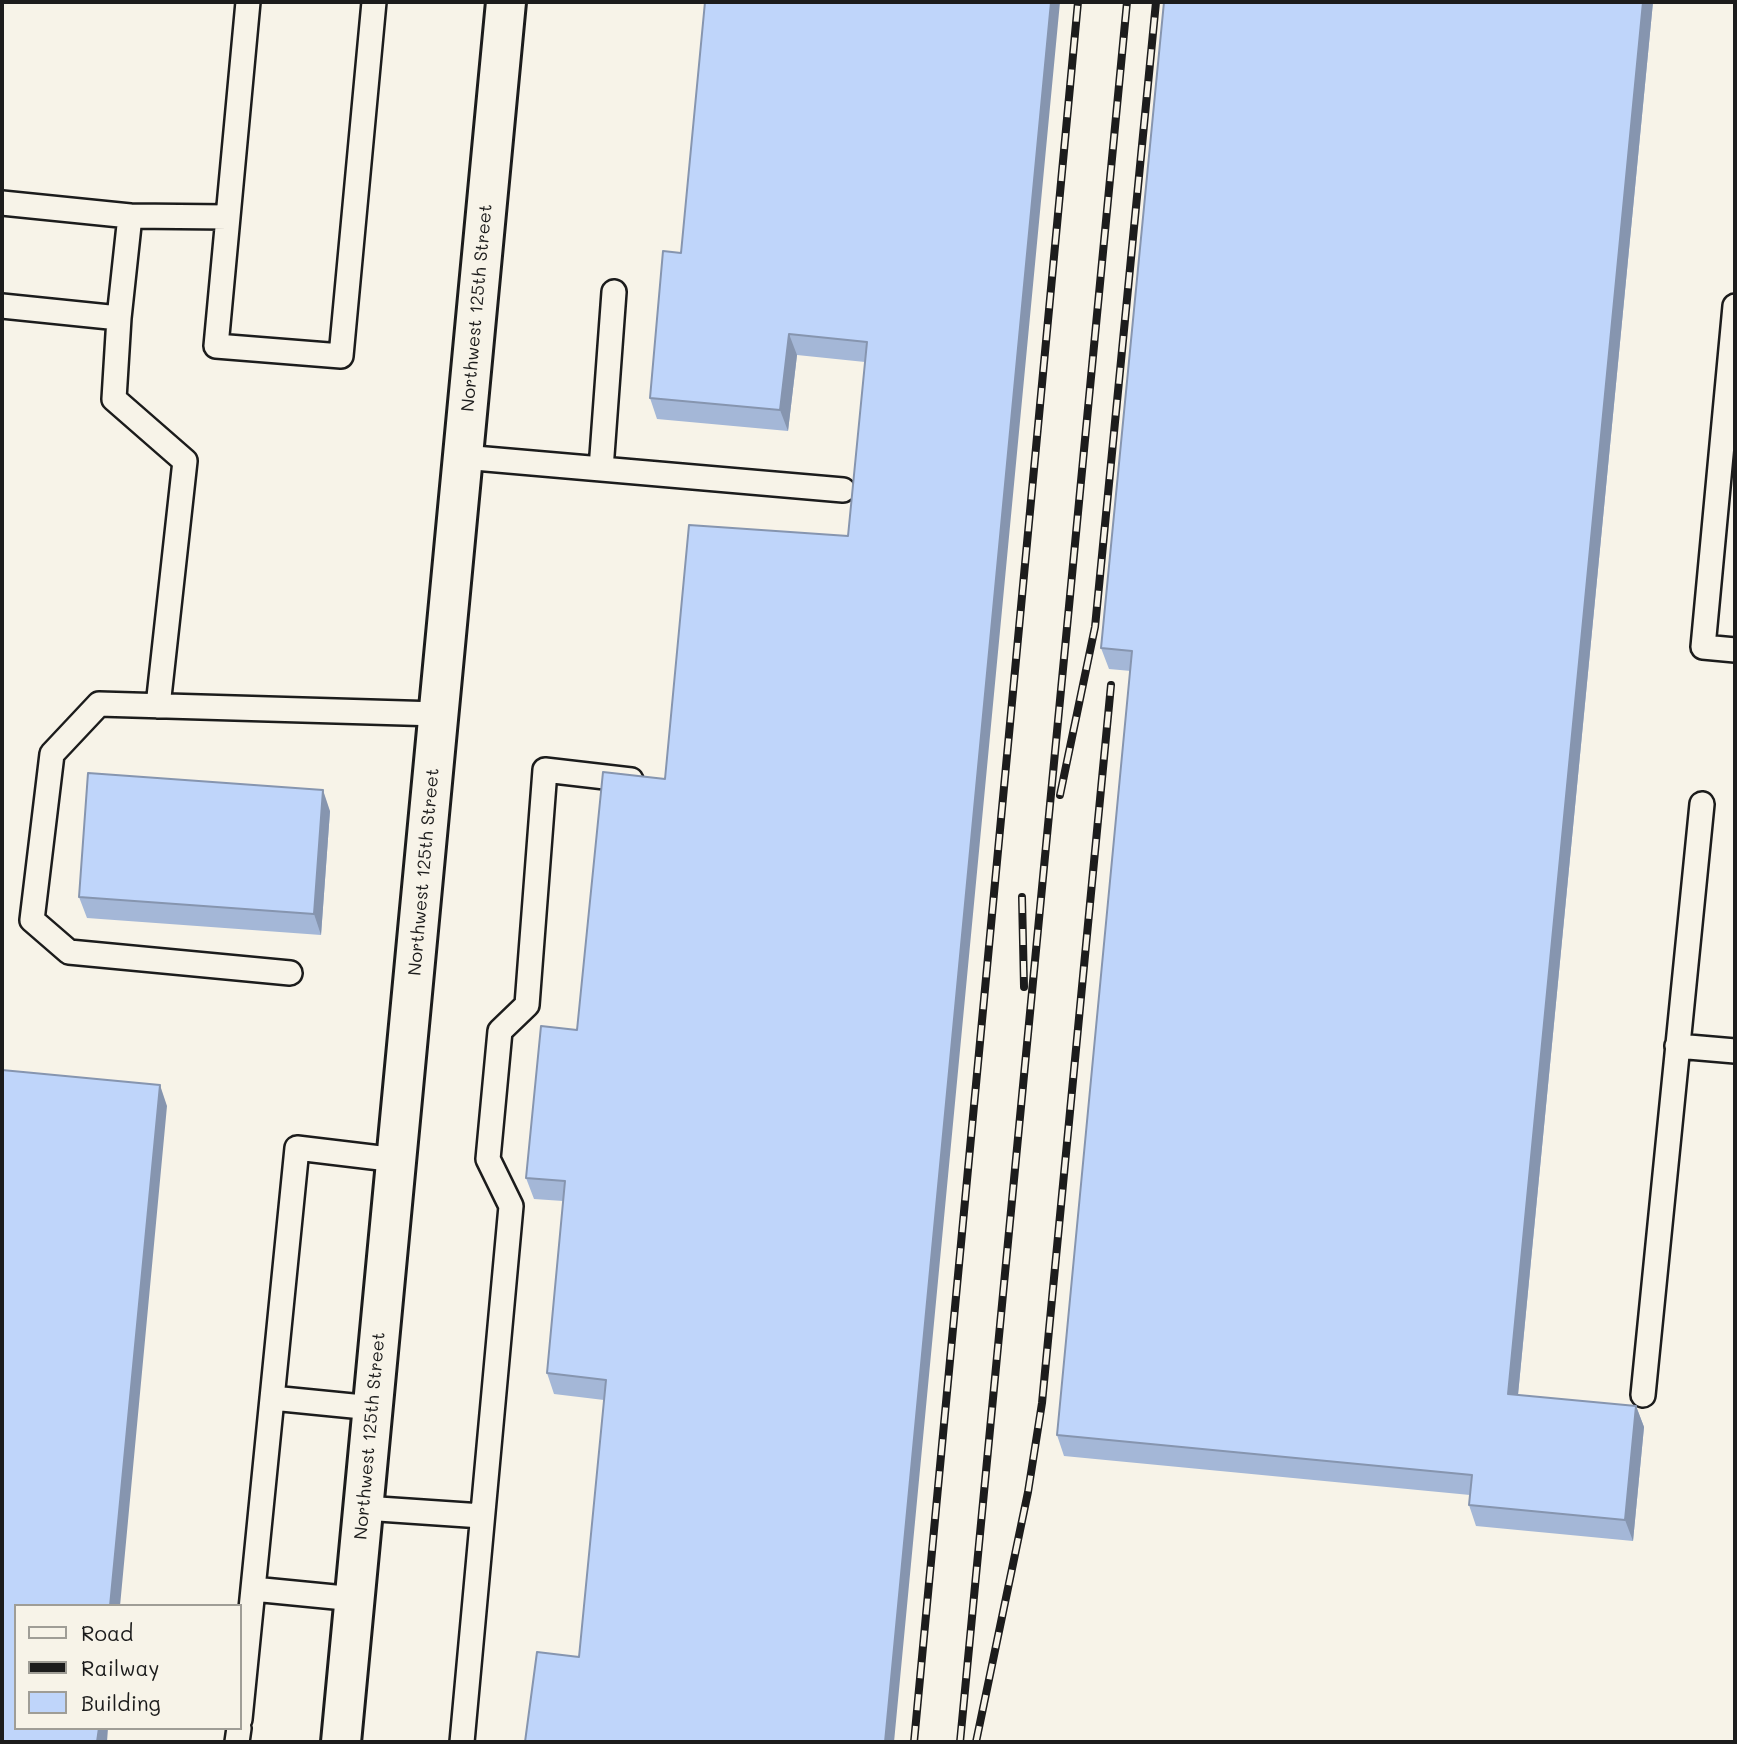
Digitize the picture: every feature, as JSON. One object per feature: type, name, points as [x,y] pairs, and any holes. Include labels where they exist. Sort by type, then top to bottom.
[{"type":"street","name":"Northwest 125th Street","points":[[341,1742],[506,2]]},
{"type":"lane","points":[[248,2],[216,346],[341,356],[370,2]]},
{"type":"lane","points":[[2,203],[130,216],[228,217]]},
{"type":"lane","points":[[130,216],[114,399],[185,461],[158,706]]},
{"type":"lane","points":[[601,469],[614,292]]},
{"type":"lane","points":[[2,306],[119,318]]},
{"type":"lane","points":[[1735,306],[1703,647],[1735,650]]},
{"type":"lane","points":[[463,457],[843,490]]},
{"type":"lane","points":[[290,973],[69,952],[32,920],[52,754],[99,704],[438,714]]},
{"type":"lane","points":[[462,1742],[511,1206],[488,1159],[500,1031],[527,1005],[545,770],[651,782]]},
{"type":"lane","points":[[1643,1395],[1702,804]]},
{"type":"lane","points":[[1678,1046],[1735,1051]]},
{"type":"lane","points":[[242,1699],[297,1148],[397,1160]]},
{"type":"lane","points":[[272,1398],[373,1408]]},
{"type":"lane","points":[[363,1508],[482,1516]]},
{"type":"lane","points":[[253,1589],[355,1600]]},
{"type":"building","points":[[705,2],[1051,2],[885,1742],[525,1742],[537,1652],[579,1657],[606,1380],[547,1373],[565,1181],[526,1178],[541,1026],[577,1030],[603,772],[665,779],[689,525],[848,536],[867,342],[789,334],[780,410],[650,398],[663,251],[681,253]]},
{"type":"building","points":[[1164,2],[1643,2],[1508,1394],[1636,1406],[1625,1520],[1469,1505],[1472,1475],[1057,1435],[1132,651],[1101,648]]},
{"type":"building","points":[[88,773],[323,790],[314,914],[79,897]]},
{"type":"building","points":[[2,1070],[160,1085],[110,1604],[14,1604],[14,1730],[99,1730],[97,1742],[2,1742]]},
{"type":"railway","points":[[914,1742],[1078,2]]},
{"type":"railway","points":[[960,1742],[1127,2]]},
{"type":"railway","points":[[1060,795],[1095,627],[1156,2]]},
{"type":"railway","points":[[976,1742],[1028,1492],[1042,1403],[1111,685]]},
{"type":"railway","points":[[1022,897],[1024,987]]}]
